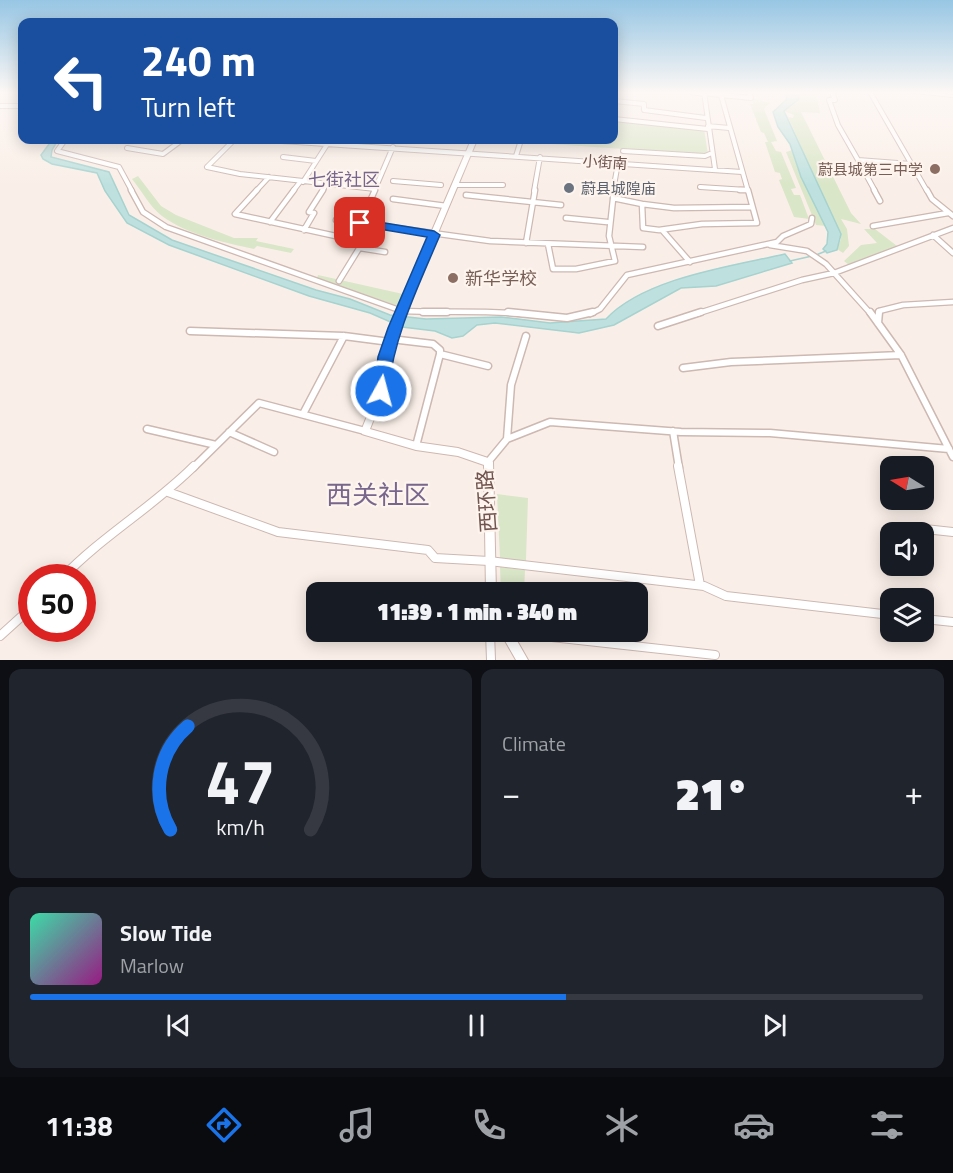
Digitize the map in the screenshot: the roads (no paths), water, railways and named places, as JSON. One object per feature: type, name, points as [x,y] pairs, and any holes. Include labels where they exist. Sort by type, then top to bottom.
[{"type":"main road","points":[[365,431],[383,386],[385,357],[394,328],[472,144]]},
{"type":"main road","name":"西环路","points":[[365,431],[416,446],[458,452],[488,462],[490,582]]},
{"type":"main road","points":[[512,642],[522,660]]},
{"type":"street","points":[[664,123],[729,128]]},
{"type":"street","points":[[707,123],[715,169]]},
{"type":"street","points":[[642,204],[643,228],[662,230],[702,224],[757,223],[728,123]]},
{"type":"street","points":[[837,123],[880,201]]},
{"type":"street","points":[[888,123],[932,199],[951,214]]},
{"type":"street","points":[[62,144],[57,151],[61,154],[119,166],[144,212],[166,227],[402,311],[435,313],[484,310],[567,318],[586,315],[600,309],[627,275],[777,242],[783,236],[811,224],[812,218]]},
{"type":"street","points":[[127,148],[163,154],[177,144]]},
{"type":"street","points":[[230,144],[207,167],[302,182],[375,189]]},
{"type":"street","points":[[270,222],[329,144]]},
{"type":"street","name":"小街南","points":[[356,144],[742,172]]},
{"type":"street","points":[[516,156],[520,144]]},
{"type":"street","points":[[360,223],[393,147]]},
{"type":"street","points":[[623,151],[705,156],[712,153]]},
{"type":"street","points":[[283,157],[316,161]]},
{"type":"street","points":[[526,243],[540,158]]},
{"type":"street","points":[[858,160],[911,164]]},
{"type":"street","points":[[548,244],[553,269],[593,266],[615,261],[609,246],[607,222],[618,163]]},
{"type":"street","points":[[269,177],[235,214],[363,242]]},
{"type":"street","points":[[393,181],[441,184]]},
{"type":"street","points":[[304,230],[314,213],[309,212],[326,185]]},
{"type":"street","points":[[453,185],[502,185]]},
{"type":"street","points":[[700,187],[747,190]]},
{"type":"street","points":[[466,195],[561,205]]},
{"type":"street","points":[[613,198],[674,208],[752,207]]},
{"type":"street","points":[[393,199],[446,206]]},
{"type":"street","points":[[873,226],[951,214]]},
{"type":"street","points":[[566,218],[607,222]]},
{"type":"street","points":[[336,220],[434,235],[526,243],[643,247]]},
{"type":"street","points":[[339,280],[373,225]]},
{"type":"street","points":[[658,326],[802,279],[834,273],[953,228]]},
{"type":"street","points":[[662,230],[690,262]]},
{"type":"street","points":[[933,235],[953,253]]},
{"type":"street","points":[[765,244],[807,251],[834,273],[878,322],[901,355],[952,454]]},
{"type":"street","points":[[360,248],[385,252]]},
{"type":"street","points":[[878,322],[879,311],[903,305],[953,302]]},
{"type":"street","points":[[190,331],[344,336],[433,344],[440,350],[440,354],[416,446]]},
{"type":"street","points":[[303,414],[344,336]]},
{"type":"street","points":[[507,439],[511,385],[526,336]]},
{"type":"street","points":[[440,354],[488,366]]},
{"type":"street","points":[[683,368],[731,362],[901,355]]},
{"type":"street","points":[[75,564],[168,492],[259,402],[365,431]]},
{"type":"street","points":[[488,462],[507,439],[550,422],[673,431],[770,432],[952,454]]},
{"type":"street","points":[[147,429],[216,445]]},
{"type":"street","points":[[673,431],[688,530],[700,585]]},
{"type":"street","points":[[230,432],[274,452]]},
{"type":"street","points":[[168,492],[278,532],[428,550],[435,558],[489,561],[700,585],[726,596],[880,614]]},
{"type":"street","points":[[934,530],[953,532]]},
{"type":"street","points":[[934,619],[953,622]]},
{"type":"street","points":[[0,636],[18,620]]},
{"type":"street","points":[[490,642],[491,660]]},
{"type":"street","points":[[597,642],[715,655]]},
{"type":"water","points":[[777,123],[789,123],[841,234],[837,250],[827,253],[823,249],[827,244],[828,232],[801,177],[790,144]]},
{"type":"water","points":[[49,144],[56,144],[51,157],[109,172],[129,215],[172,240],[316,290],[350,299],[390,315],[426,319],[501,317],[550,323],[606,319],[622,305],[643,293],[690,276],[785,254],[792,263],[716,286],[681,288],[614,325],[579,333],[495,323],[477,325],[463,336],[452,338],[435,331],[402,327],[370,313],[309,296],[169,245],[127,223],[105,191],[97,173],[52,164],[43,159],[41,155]]},
{"type":"waterway","points":[[816,255],[826,251]]},
{"type":"waterway","points":[[790,261],[812,256]]},
{"type":"place","name":"蔚县城第三中学","points":[[935,169]]},
{"type":"place","name":"蔚县城隍庙","points":[[569,188]]},
{"type":"place","name":"新华学校","points":[[453,278]]},
{"type":"district","name":"七街社区","points":[[344,179]]},
{"type":"district","name":"西关社区","points":[[378,494]]}]
